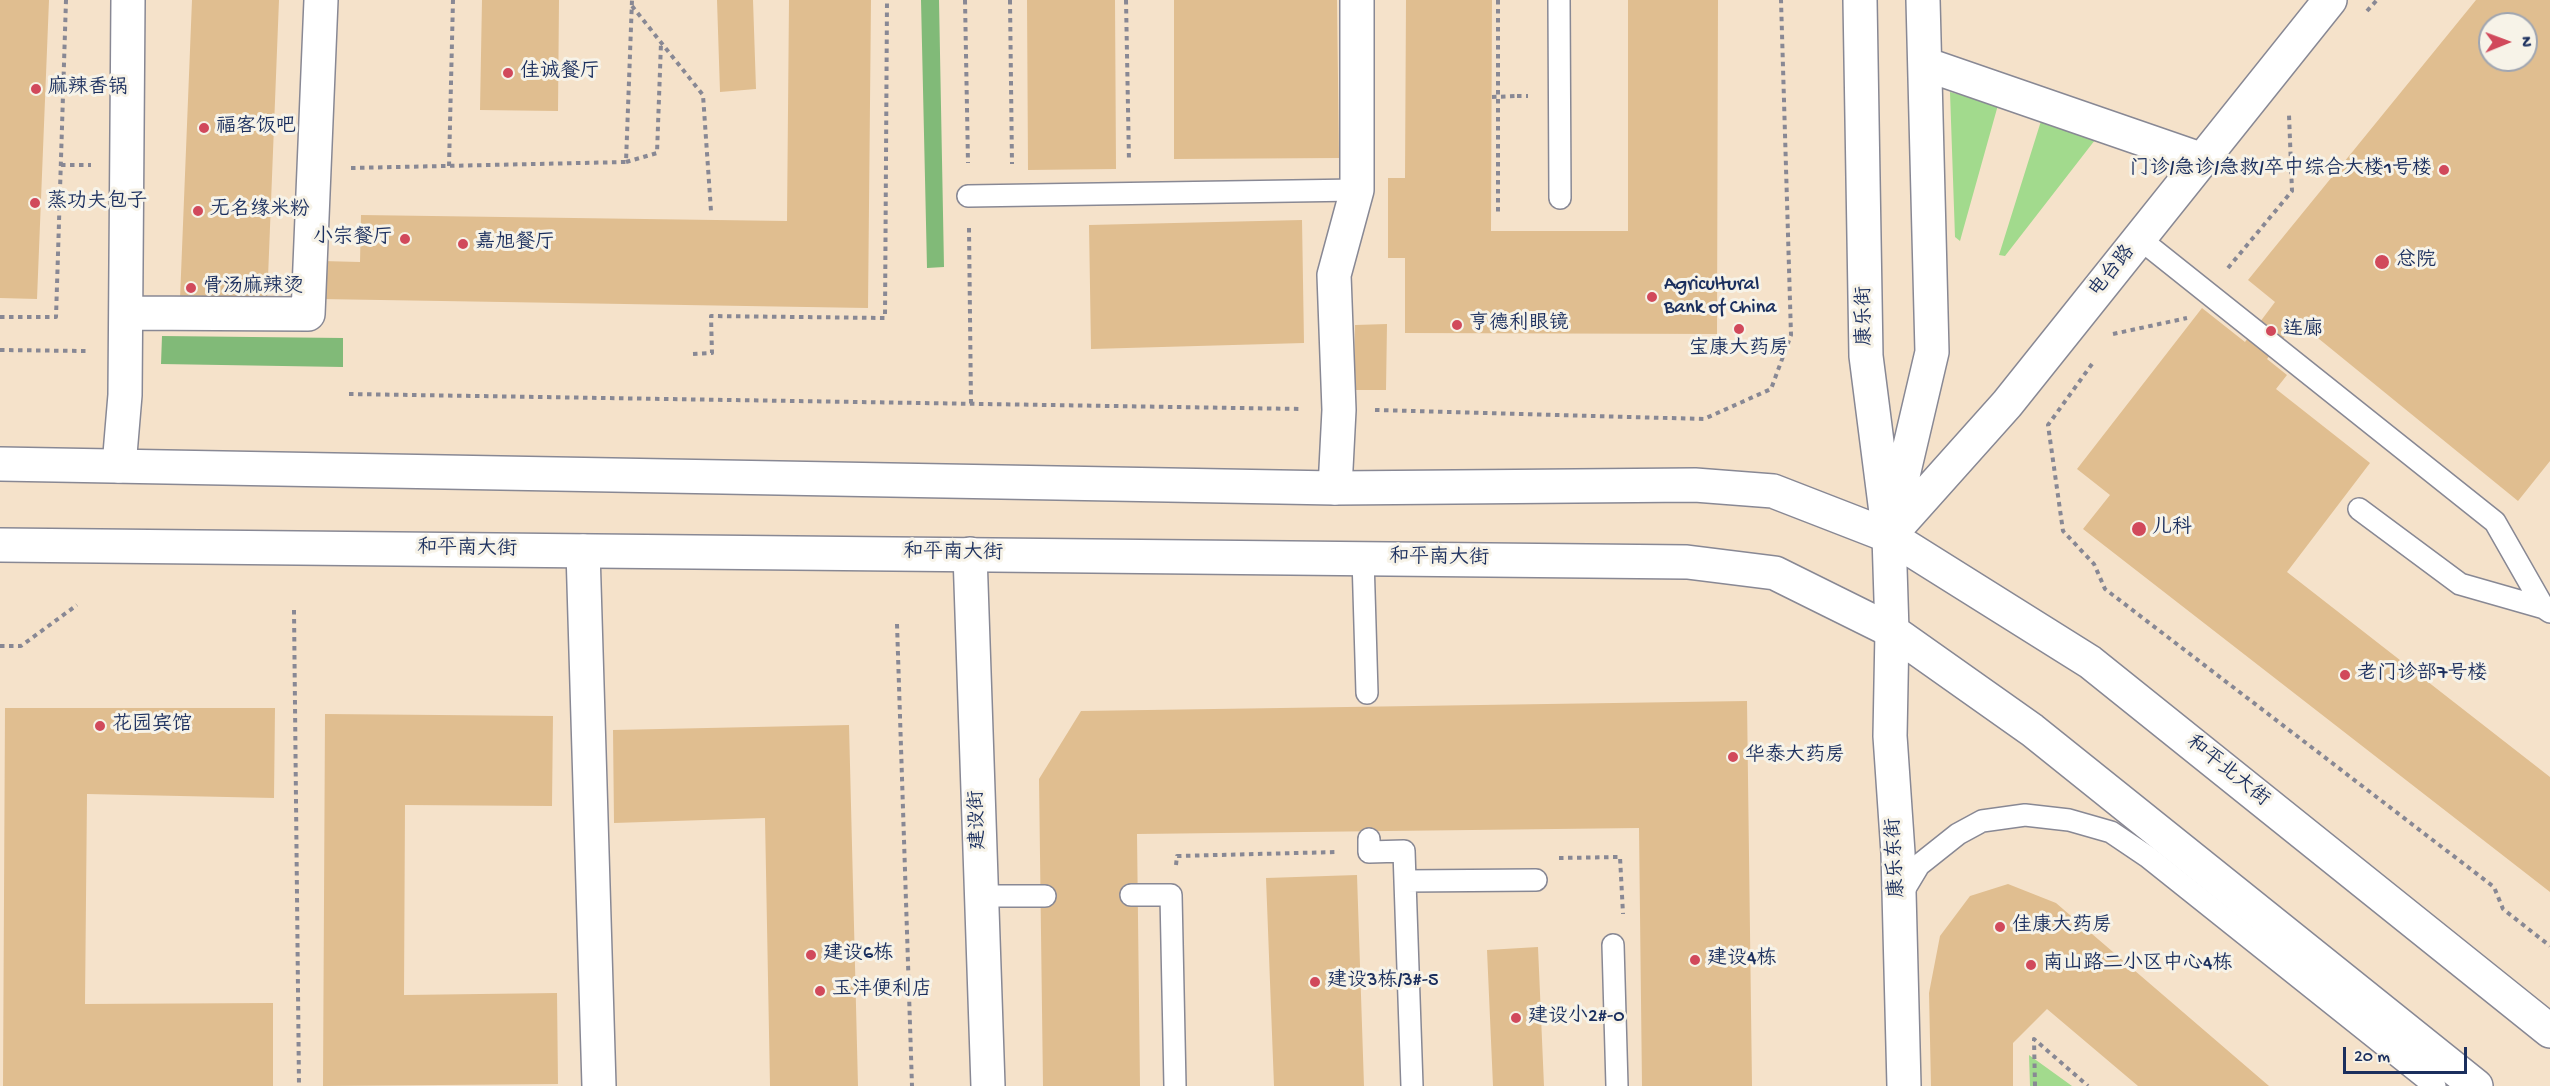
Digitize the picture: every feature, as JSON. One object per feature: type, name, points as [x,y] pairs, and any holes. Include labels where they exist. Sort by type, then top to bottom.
[{"type":"main road","points":[[119,466],[125,395],[128,0]]},
{"type":"main road","points":[[126,313],[308,314],[321,0]]},
{"type":"main road","points":[[1335,488],[1339,410],[1334,275],[1357,190],[1357,0]]},
{"type":"main road","name":"康乐街","points":[[1860,0],[1866,356],[1889,537],[1892,631]]},
{"type":"main road","points":[[0,464],[1335,488],[1695,485],[1773,491],[1889,537],[1932,352],[1923,0]]},
{"type":"main road","name":"电台路","points":[[1889,537],[2007,404],[2330,0]]},
{"type":"main road","points":[[1925,64],[2203,160]]},
{"type":"main road","name":"和平北大街","points":[[1889,537],[2090,662],[2550,1031]]},
{"type":"main road","name":"和平南大街","points":[[0,545],[1687,562],[1775,573],[1892,631]]},
{"type":"main road","points":[[583,551],[599,1086]]},
{"type":"main road","name":"建设街","points":[[970,554],[988,1086]]},
{"type":"main road","points":[[1892,631],[2032,730],[2476,1086]]},
{"type":"main road","name":"康乐东街","points":[[1892,631],[1890,736],[1899,899],[1904,1086]]},
{"type":"lane","points":[[1559,0],[1560,198]]},
{"type":"lane","points":[[968,196],[1357,190]]},
{"type":"lane","points":[[2140,238],[2495,522],[2547,610]]},
{"type":"lane","points":[[2360,509],[2460,584],[2547,610]]},
{"type":"lane","points":[[1363,558],[1366,693]]},
{"type":"lane","points":[[1899,899],[1919,865],[1958,834],[1982,821],[2025,815],[2068,820],[2111,832],[2148,857],[2435,1086]]},
{"type":"lane","points":[[1369,845],[1404,851],[1412,1086]]},
{"type":"lane","points":[[1405,881],[1536,880]]},
{"type":"lane","points":[[1131,896],[1171,895],[1175,1086]]},
{"type":"lane","points":[[982,896],[1045,896]]},
{"type":"lane","points":[[1613,945],[1617,1086]]},
{"type":"path","points":[[0,317],[56,317],[66,0]]},
{"type":"path","points":[[449,166],[453,0]]},
{"type":"path","points":[[693,354],[712,353],[711,316],[885,318],[887,0]]},
{"type":"path","points":[[965,0],[971,404]]},
{"type":"path","points":[[1010,0],[1012,195]]},
{"type":"path","points":[[1126,0],[1130,193]]},
{"type":"path","points":[[1498,0],[1498,213]]},
{"type":"path","points":[[348,394],[1339,410],[1704,419],[1771,389],[1791,335],[1781,0]]},
{"type":"path","points":[[2362,17],[2377,0]]},
{"type":"path","points":[[626,162],[632,2]]},
{"type":"path","points":[[632,2],[703,95],[711,211]]},
{"type":"path","points":[[350,157],[349,168],[626,162],[657,153],[661,42]]},
{"type":"path","points":[[1491,97],[1517,96]]},
{"type":"path","points":[[2108,341],[2115,332],[2185,320],[2292,190],[2288,104]]},
{"type":"path","points":[[0,350],[125,352]]},
{"type":"path","points":[[2095,359],[2048,425],[2063,531],[2094,564],[2105,589],[2494,887],[2503,909],[2550,946]]},
{"type":"path","points":[[0,646],[21,646],[77,605]]},
{"type":"path","points":[[294,610],[299,1086]]},
{"type":"path","points":[[897,624],[912,1086]]},
{"type":"path","points":[[1171,895],[1177,856],[1369,845]]},
{"type":"path","points":[[1536,880],[1552,858],[1620,857],[1623,922],[1613,945]]},
{"type":"path","points":[[2035,1086],[2034,1039],[2088,1086]]},
{"type":"green space","points":[[921,0],[939,0],[944,267],[927,268]]},
{"type":"green space","points":[[1950,92],[1998,105],[1960,241],[1955,237]]},
{"type":"green space","points":[[2041,121],[2095,140],[2005,256],[1999,255]]},
{"type":"green space","points":[[162,336],[343,338],[343,367],[161,364]]},
{"type":"green space","points":[[2029,1055],[2072,1086],[2030,1086]]},
{"type":"building","points":[[0,0],[49,0],[37,299],[0,298]]},
{"type":"building","points":[[192,0],[279,0],[267,303],[180,299]]},
{"type":"building","points":[[482,0],[559,0],[558,111],[480,110]]},
{"type":"building","points":[[717,0],[753,0],[756,89],[720,92]]},
{"type":"building","points":[[789,0],[871,0],[868,308],[320,299],[322,261],[360,262],[361,215],[787,221]]},
{"type":"building","points":[[1027,0],[1115,0],[1116,169],[1028,170]]},
{"type":"building","points":[[1174,0],[1337,0],[1339,158],[1174,159]]},
{"type":"building","points":[[1406,0],[1492,0],[1491,231],[1628,231],[1628,0],[1718,0],[1717,334],[1405,333],[1405,258],[1388,258],[1388,178],[1405,178]]},
{"type":"building","name":"总院","points":[[2476,0],[2550,0],[2550,461],[2518,501],[2297,321],[2267,359],[2287,375],[2276,389],[2370,463],[2287,572],[2550,777],[2550,892],[2083,529],[2110,495],[2077,469],[2202,308],[2245,342],[2275,302],[2248,280]]},
{"type":"building","points":[[1302,220],[1304,343],[1091,349],[1089,225]]},
{"type":"building","points":[[1387,324],[1386,390],[1354,390],[1355,325]]},
{"type":"building","name":"建设4栋","points":[[1747,701],[1752,1086],[1642,1086],[1639,828],[1137,834],[1140,1086],[1043,1086],[1039,779],[1081,711]]},
{"type":"building","points":[[5,708],[275,708],[274,798],[87,794],[85,1004],[273,1003],[273,1086],[3,1086]]},
{"type":"building","points":[[325,714],[553,716],[552,806],[405,805],[404,995],[557,993],[558,1084],[323,1086]]},
{"type":"building","name":"建设6栋","points":[[849,725],[858,1086],[770,1086],[765,818],[614,823],[613,730]]},
{"type":"building","name":"建设3栋/3#-5","points":[[1357,875],[1364,1086],[1274,1086],[1266,878]]},
{"type":"building","name":"南山路二小区中心4栋","points":[[2008,884],[2056,903],[2269,1086],[2138,1086],[2047,1009],[2013,1043],[2013,1086],[1931,1086],[1929,993],[1940,936],[1970,896]]},
{"type":"building","name":"建设小2#-0","points":[[1538,947],[1544,1086],[1493,1086],[1487,950]]},
{"type":"place","name":"佳诚餐厅","points":[[508,73]]},
{"type":"place","name":"麻辣香锅","points":[[36,89]]},
{"type":"place","name":"福客饭吧","points":[[204,128]]},
{"type":"place","name":"门诊/急诊/急救/卒中综合大楼1号楼","points":[[2444,170]]},
{"type":"place","name":"蒸功夫包子","points":[[35,203]]},
{"type":"place","name":"无名缘米粉","points":[[198,211]]},
{"type":"place","name":"小宗餐厅","points":[[405,239]]},
{"type":"place","name":"嘉旭餐厅","points":[[463,244]]},
{"type":"place","name":"总院","points":[[2382,262]]},
{"type":"place","name":"骨汤麻辣烫","points":[[191,288]]},
{"type":"place","name":"Agricultural Bank of China","points":[[1652,297]]},
{"type":"place","name":"亨德利眼镜","points":[[1457,325]]},
{"type":"place","name":"宝康大药房","points":[[1739,329]]},
{"type":"place","name":"连廊","points":[[2271,331]]},
{"type":"place","name":"儿科","points":[[2139,529]]},
{"type":"place","name":"老门诊部7号楼","points":[[2345,675]]},
{"type":"place","name":"花园宾馆","points":[[100,726]]},
{"type":"place","name":"华泰大药房","points":[[1733,757]]},
{"type":"place","name":"佳康大药房","points":[[2000,927]]},
{"type":"place","name":"建设6栋","points":[[811,955]]},
{"type":"place","name":"建设4栋","points":[[1695,960]]},
{"type":"place","name":"南山路二小区中心4栋","points":[[2031,965]]},
{"type":"place","name":"建设3栋/3#-5","points":[[1315,982]]},
{"type":"place","name":"玉沣便利店","points":[[820,991]]},
{"type":"place","name":"建设小2#-0","points":[[1516,1018]]}]
